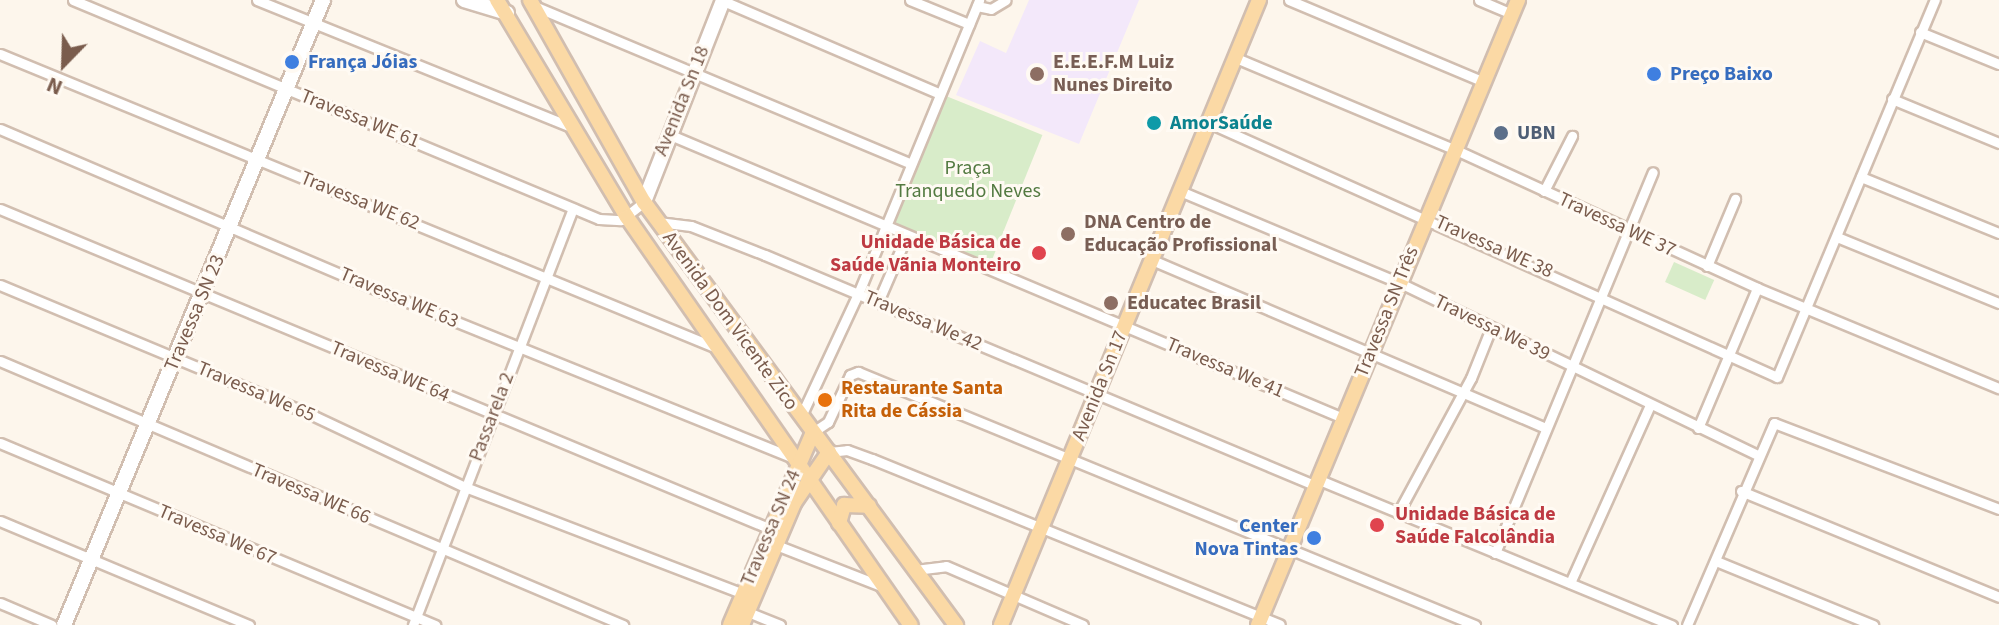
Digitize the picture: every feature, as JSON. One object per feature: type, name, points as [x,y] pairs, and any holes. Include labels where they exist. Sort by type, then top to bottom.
[{"type":"main road","name":"Travessa SN 23","points":[[64,625],[260,160],[323,0]]},
{"type":"main road","points":[[464,0],[507,13]]},
{"type":"main road","name":"Avenida Dom Vicente Zico","points":[[497,0],[627,217],[800,460],[839,523],[911,625]]},
{"type":"main road","name":"Avenida Sn 18","points":[[644,202],[722,0]]},
{"type":"main road","name":"Avenida Sn 17","points":[[1001,625],[1259,0]]},
{"type":"main road","name":"Avenida Dom Vicente Zico","points":[[532,3],[644,202],[956,625]]},
{"type":"main road","name":"Travessa SN Três","points":[[1260,622],[1398,282],[1515,7]]},
{"type":"main road","name":"Travessa SN 24","points":[[730,625],[744,607],[813,432]]},
{"type":"main road","name":"Travessa SN 24","points":[[773,536],[809,475],[829,452]]},
{"type":"main road","points":[[839,523],[844,505],[869,507]]},
{"type":"street","name":"Travessa WE 61","points":[[73,0],[573,209],[606,221],[627,217]]},
{"type":"street","points":[[257,0],[571,127]]},
{"type":"street","points":[[722,0],[940,94]]},
{"type":"street","points":[[910,0],[969,24]]},
{"type":"street","points":[[801,416],[858,294],[978,3],[991,9],[1006,0]]},
{"type":"street","points":[[1289,0],[1484,82]]},
{"type":"street","points":[[1479,0],[1515,7]]},
{"type":"street","points":[[1805,308],[1935,0]]},
{"type":"street","points":[[532,3],[694,69],[911,164]]},
{"type":"street","points":[[1920,32],[1999,64]]},
{"type":"street","name":"Travessa WE 62","points":[[0,54],[720,349]]},
{"type":"street","name":"Travessa WE 37","points":[[1236,58],[1456,150],[1757,288],[1999,388]]},
{"type":"street","points":[[1892,99],[1999,143]]},
{"type":"street","name":"Travessa WE 38","points":[[1209,123],[1426,216],[1777,377],[1805,308]]},
{"type":"street","name":"Travessa WE 63","points":[[0,129],[519,348],[800,460]]},
{"type":"street","points":[[668,134],[884,227]]},
{"type":"street","points":[[1544,191],[1572,136]]},
{"type":"street","points":[[1495,553],[1653,172]]},
{"type":"street","points":[[1861,177],[1999,233]]},
{"type":"street","name":"Travessa We 39","points":[[1180,191],[1398,282],[1758,455]]},
{"type":"street","points":[[1707,266],[1735,199]]},
{"type":"street","points":[[627,217],[644,202]]},
{"type":"street","name":"Travessa WE 64","points":[[0,209],[773,536],[885,588]]},
{"type":"street","name":"Passarela 2","points":[[415,621],[573,209]]},
{"type":"street","name":"Travessa We 42","points":[[658,222],[691,226],[1097,393]]},
{"type":"street","name":"Travessa We 41","points":[[884,227],[1343,418]]},
{"type":"street","points":[[878,302],[906,237]]},
{"type":"street","points":[[1837,237],[1999,303]]},
{"type":"street","points":[[1152,260],[1372,351],[1545,428]]},
{"type":"street","name":"Travessa We 65","points":[[0,285],[465,487]]},
{"type":"street","points":[[1698,428],[1757,288]]},
{"type":"street","points":[[1398,513],[1463,393],[1491,328]]},
{"type":"street","name":"Travessa WE 66","points":[[0,361],[147,426],[623,625]]},
{"type":"street","points":[[813,432],[828,422],[850,375],[858,372],[1288,552],[1475,625]]},
{"type":"street","points":[[1097,393],[1672,625]]},
{"type":"street","points":[[1570,583],[1650,405]]},
{"type":"street","points":[[1687,625],[1716,561],[1741,491],[1774,423],[1999,509]]},
{"type":"street","name":"Travessa We 67","points":[[0,443],[415,621],[435,625]]},
{"type":"street","points":[[829,452],[856,453],[1043,526],[1260,622],[1280,625]]},
{"type":"street","points":[[465,487],[780,625]]},
{"type":"street","points":[[1741,491],[1999,597]]},
{"type":"street","points":[[0,521],[249,625]]},
{"type":"street","points":[[1716,561],[1873,625]]},
{"type":"street","points":[[915,570],[946,566],[1083,625]]},
{"type":"street","points":[[0,603],[52,625]]},
{"type":"shaded area","name":"E.E.E.F.M Luiz Nunes Direito","points":[[1029,0],[1139,0],[1079,144],[956,95],[980,41],[1006,53]]},
{"type":"green space","name":"Praça Tranquedo Neves","points":[[946,96],[1042,135],[990,265],[894,226]]},
{"type":"green space","points":[[1674,262],[1714,280],[1705,300],[1665,282]]},
{"type":"place","name":"França Jóias","points":[[292,62]]},
{"type":"place","name":"E.E.E.F.M Luiz Nunes Direito","points":[[1037,74]]},
{"type":"place","name":"Preço Baixo","points":[[1654,74]]},
{"type":"place","name":"AmorSaúde","points":[[1154,123]]},
{"type":"place","name":"UBN","points":[[1501,133]]},
{"type":"place","name":"DNA Centro de Educação Profissional","points":[[1068,234]]},
{"type":"place","name":"Unidade Básica de Saúde Vãnia Monteiro","points":[[1039,253]]},
{"type":"place","name":"Educatec Brasil","points":[[1111,303]]},
{"type":"place","name":"Restaurante Santa Rita de Cássia","points":[[825,400]]},
{"type":"place","name":"Unidade Básica de Saúde Falcolândia","points":[[1377,525]]},
{"type":"place","name":"Center Nova Tintas","points":[[1314,538]]}]
